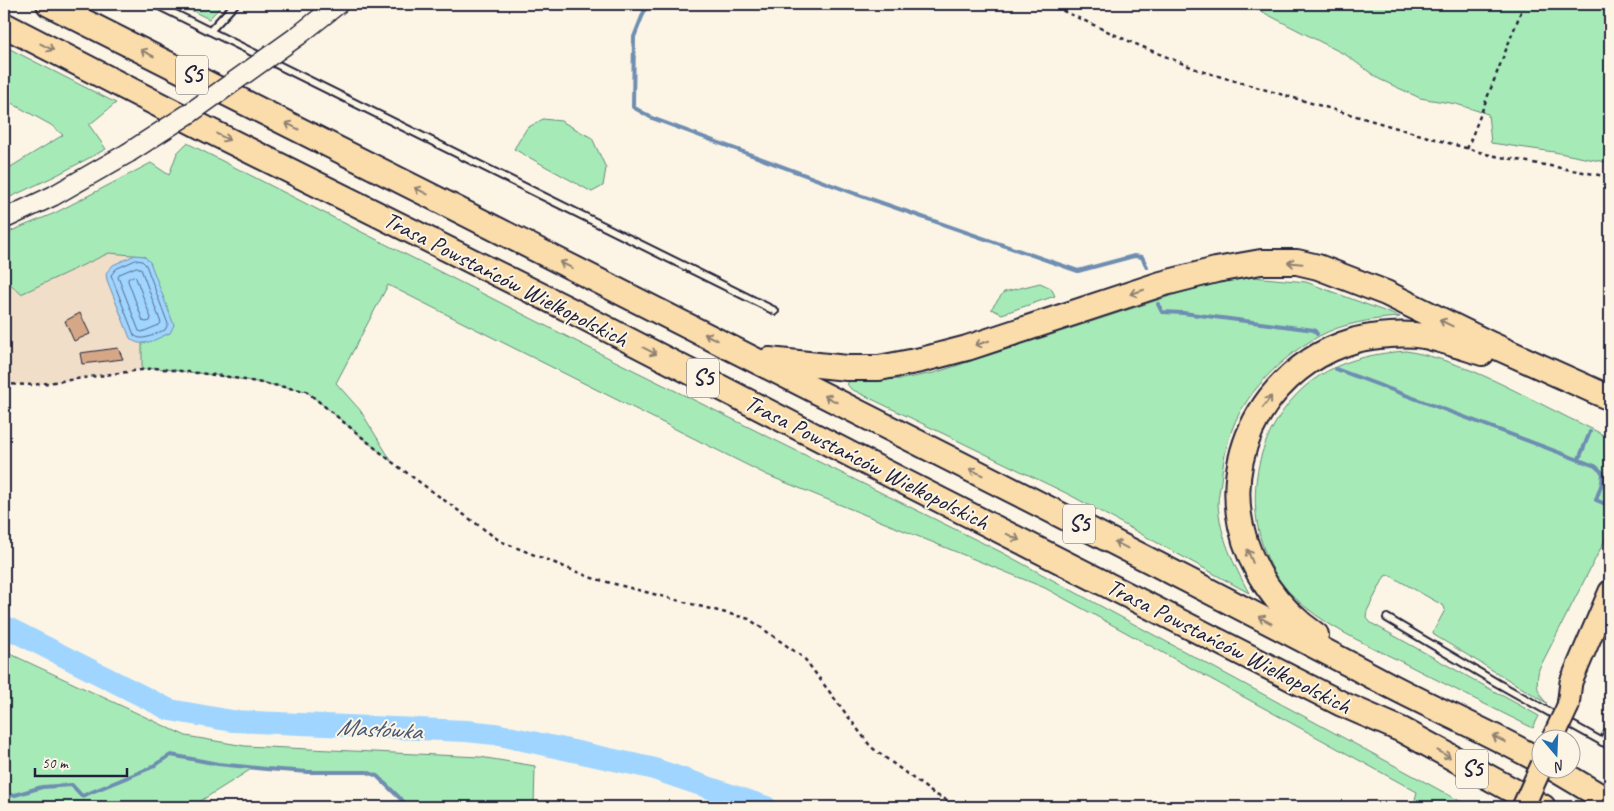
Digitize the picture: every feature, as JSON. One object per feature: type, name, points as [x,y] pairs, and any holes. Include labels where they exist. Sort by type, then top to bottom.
[{"type":"highway","name":"Trasa Powstańców Wielkopolskich","points":[[49,4],[755,359],[1178,574],[1401,691],[1519,749],[1532,757]]},
{"type":"highway","name":"Trasa Powstańców Wielkopolskich","points":[[4,25],[232,142],[572,311],[1342,704],[1402,730],[1542,807]]},
{"type":"highway","points":[[755,359],[847,368],[879,368],[921,360],[967,348],[1180,279],[1261,262],[1297,262],[1318,267],[1386,293],[1490,344],[1610,398]]},
{"type":"highway","points":[[1401,691],[1304,627],[1275,598],[1251,559],[1242,533],[1237,484],[1242,455],[1249,431],[1262,409],[1283,381],[1304,364],[1328,350],[1357,340],[1396,335],[1423,336],[1483,354],[1610,412]]},
{"type":"highway","points":[[1570,778],[1610,802]]},
{"type":"main road","points":[[1568,706],[1571,682],[1610,591]]},
{"type":"main road","points":[[1558,728],[1568,706],[1583,688],[1610,625]]},
{"type":"main road","points":[[1523,807],[1536,778]]},
{"type":"street","points":[[4,219],[53,196],[128,153],[190,113],[299,35],[338,4]]},
{"type":"lane","points":[[155,4],[775,311]]},
{"type":"lane","points":[[210,31],[235,4]]},
{"type":"lane","points":[[1386,618],[1610,746]]},
{"type":"lane","points":[[1602,742],[1610,729]]},
{"type":"path","points":[[1048,4],[1132,43],[1201,71],[1490,155],[1610,176]]},
{"type":"path","points":[[1468,149],[1524,4]]},
{"type":"path","points":[[4,384],[34,385],[155,368],[223,376],[306,391],[392,462],[500,541],[592,578],[749,619],[804,658],[871,747],[934,794],[962,807]]},
{"type":"shaded area","points":[[109,253],[144,256],[170,333],[142,344],[142,370],[33,385],[4,384],[4,278],[21,294]]},
{"type":"green space","points":[[178,4],[223,4],[209,19]]},
{"type":"green space","points":[[1247,4],[1610,4],[1610,163],[1554,152],[1491,143],[1488,114],[1456,104],[1420,98],[1379,79],[1346,55]]},
{"type":"green space","points":[[4,46],[116,103],[89,125],[106,149],[4,200],[4,171],[63,135],[51,125],[4,99]]},
{"type":"green space","points":[[543,119],[561,121],[592,138],[606,168],[603,186],[592,192],[514,149],[527,128]]},
{"type":"green space","points":[[187,143],[609,358],[1001,552],[1471,807],[1413,807],[1417,792],[1045,588],[767,475],[388,285],[336,383],[360,410],[392,462],[306,391],[223,376],[155,368],[142,370],[142,344],[170,333],[144,256],[109,253],[21,294],[4,278],[4,234],[55,213],[151,163],[169,175],[177,153]]},
{"type":"green space","points":[[1253,277],[1306,282],[1400,317],[1344,326],[1311,340],[1295,351],[1266,377],[1243,407],[1235,422],[1228,444],[1218,504],[1225,539],[1233,561],[1249,593],[1070,495],[851,389],[847,384],[850,381],[902,379],[934,373],[1207,284]]},
{"type":"green space","points":[[1040,283],[1051,288],[1055,296],[1002,314],[991,309],[1004,292]]},
{"type":"green space","points":[[1406,351],[1426,355],[1483,375],[1610,439],[1610,530],[1539,669],[1537,679],[1539,692],[1547,703],[1434,635],[1433,632],[1445,610],[1444,606],[1389,575],[1385,576],[1367,611],[1366,617],[1371,623],[1539,716],[1533,728],[1329,624],[1292,595],[1278,578],[1267,558],[1260,537],[1256,515],[1255,492],[1263,449],[1272,429],[1297,394],[1312,381],[1345,363],[1384,353]]},
{"type":"green space","points":[[4,651],[186,736],[245,746],[480,757],[535,766],[534,807],[409,807],[377,776],[367,772],[309,772],[253,768],[191,807],[4,807]]},
{"type":"water","points":[[135,255],[144,256],[150,262],[174,325],[170,333],[144,343],[139,343],[130,338],[106,273],[113,265]]},
{"type":"building","points":[[80,313],[90,334],[74,341],[65,321]]},
{"type":"building","points":[[118,348],[123,359],[82,364],[80,353]]},
{"type":"waterway","points":[[647,4],[634,37],[633,107],[652,118],[856,194],[1078,271],[1134,256],[1142,257],[1147,267]]},
{"type":"waterway","points":[[1158,304],[1162,312],[1314,330],[1317,334]]},
{"type":"waterway","points":[[1336,369],[1595,466],[1603,473],[1602,483],[1596,500],[1610,506]]},
{"type":"waterway","points":[[1579,459],[1590,432]]},
{"type":"waterway","name":"Masłówka","points":[[4,626],[170,710],[232,721],[466,731],[495,734],[651,768],[766,807]]},
{"type":"waterway","points":[[4,796],[15,795],[42,787],[72,785],[82,796],[150,768],[171,755],[218,764],[266,769],[309,772],[367,772],[377,776],[409,807]]}]
